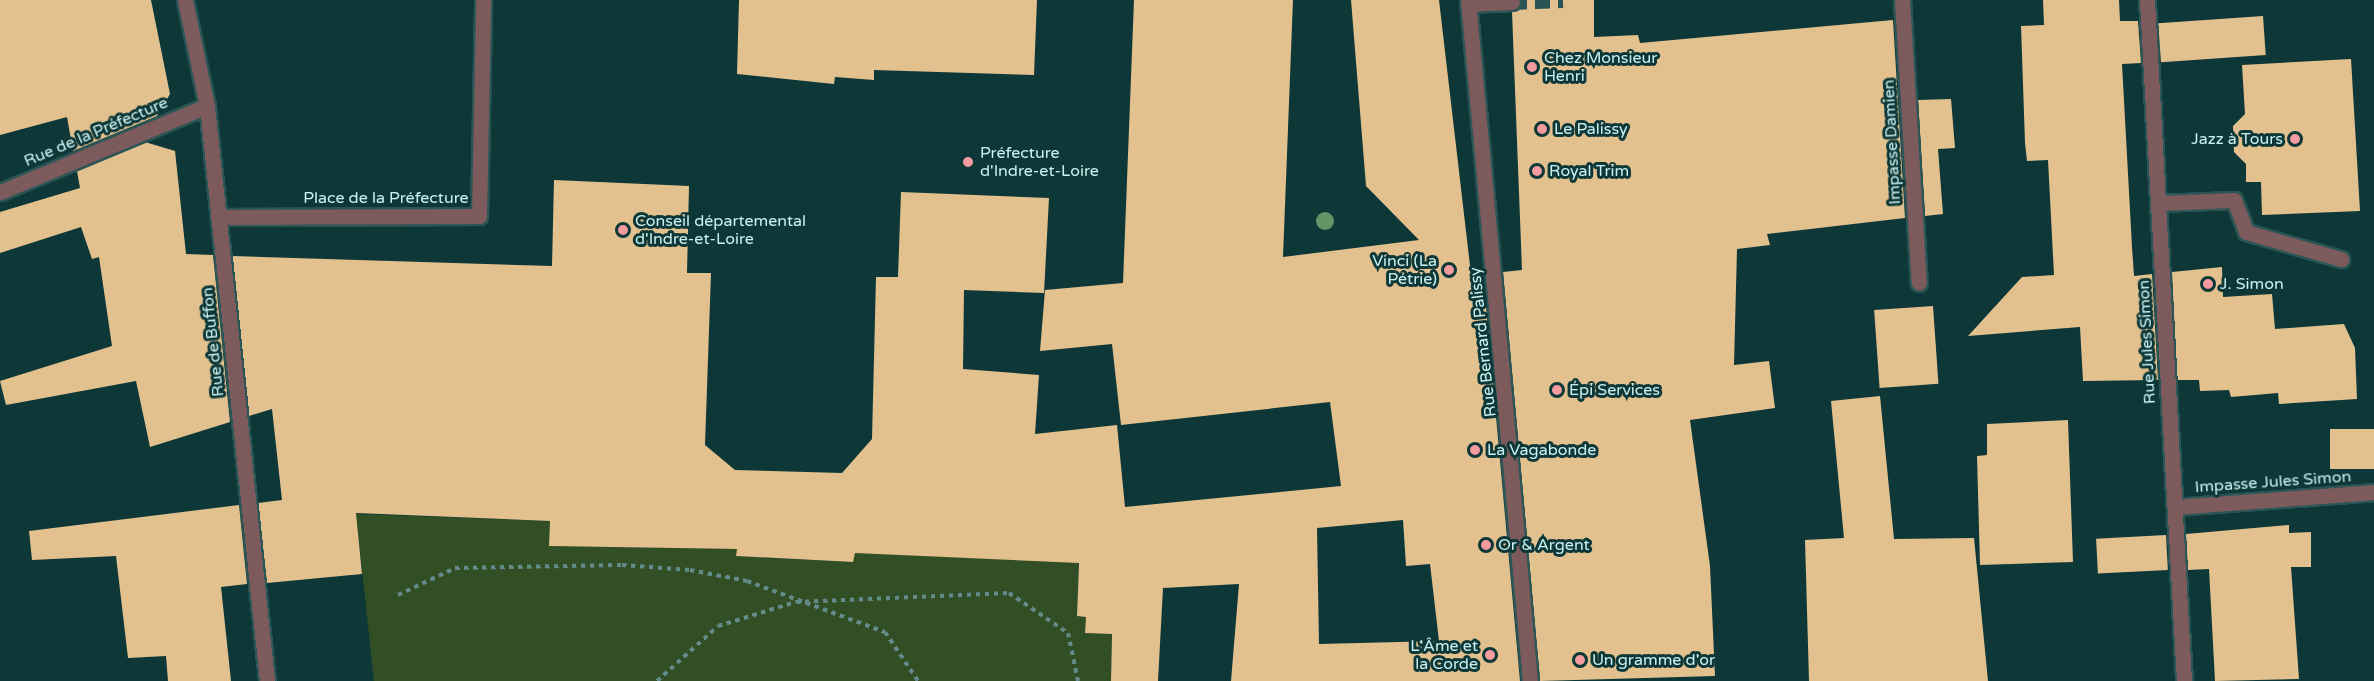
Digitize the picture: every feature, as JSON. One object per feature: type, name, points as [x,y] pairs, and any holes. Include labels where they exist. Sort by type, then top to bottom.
[{"type":"street","name":"Rue de Buffon","points":[[185,0],[207,106],[267,681]]},
{"type":"street","name":"Place de la Préfecture","points":[[218,216],[479,216],[479,104],[483,0]]},
{"type":"street","name":"Impasse Damien","points":[[1902,0],[1919,282]]},
{"type":"street","name":"Rue Jules Simon","points":[[2147,0],[2184,681]]},
{"type":"street","points":[[1468,2],[1512,2]]},
{"type":"street","name":"Rue Bernard Palissy","points":[[1468,2],[1530,681]]},
{"type":"street","name":"Rue de la Préfecture","points":[[0,192],[207,106]]},
{"type":"street","points":[[2158,203],[2234,200],[2246,232],[2341,259]]},
{"type":"street","name":"Impasse Jules Simon","points":[[2175,507],[2374,492]]},
{"type":"path","points":[[398,596],[455,568],[622,565],[747,581],[796,602],[885,632],[918,681]]},
{"type":"path","points":[[657,681],[718,626],[796,602],[1009,593],[1068,633],[1078,681]]},
{"type":"green space","points":[[356,514],[550,521],[549,546],[737,549],[736,555],[746,557],[853,562],[855,553],[1079,545],[1077,616],[1086,617],[1085,633],[1112,634],[1111,681],[374,681]]},
{"type":"building","points":[[0,0],[151,0],[170,94],[157,116],[73,151],[67,117],[0,135]]},
{"type":"building","points":[[739,0],[1037,0],[1034,75],[874,70],[874,80],[835,77],[834,84],[737,74]]},
{"type":"building","points":[[1134,0],[1293,0],[1283,257],[1419,240],[1366,186],[1351,0],[1439,0],[1471,274],[1483,273],[1520,681],[1231,681],[1239,584],[1163,588],[1158,681],[1111,681],[1112,634],[1085,633],[1086,617],[1077,616],[1079,563],[855,553],[853,562],[736,556],[737,549],[549,546],[550,521],[356,513],[362,574],[267,583],[258,503],[282,500],[272,409],[249,416],[232,256],[552,266],[554,180],[689,186],[687,273],[711,273],[705,445],[735,470],[842,473],[872,439],[876,277],[898,277],[901,192],[1049,198],[1044,293],[964,290],[963,369],[1039,375],[1035,434],[1117,425],[1125,507],[1341,486],[1330,402],[1121,425],[1112,344],[1040,351],[1045,290],[1123,283]],"holes":[[[1403,520],[1406,566],[1430,564],[1439,641],[1319,644],[1317,528]]]},
{"type":"building","points":[[1521,0],[1594,0],[1594,37],[1638,35],[1640,43],[1893,20],[1905,218],[1767,234],[1770,245],[1737,249],[1734,365],[1769,361],[1775,408],[1690,420],[1710,566],[1715,676],[1540,681],[1503,272],[1522,270],[1512,12]]},
{"type":"building","points":[[2043,0],[2119,0],[2120,21],[2138,21],[2141,63],[2122,64],[2132,247],[2134,276],[2152,274],[2158,380],[2083,381],[2080,327],[1968,336],[2022,277],[2054,275],[2048,160],[2027,161],[2025,143],[2021,26],[2044,25]]},
{"type":"building","points":[[2263,16],[2266,55],[2161,62],[2158,23]]},
{"type":"building","name":"Jazz à Tours","points":[[2351,59],[2360,211],[2262,215],[2261,182],[2246,182],[2246,164],[2234,152],[2233,126],[2245,114],[2242,65]]},
{"type":"building","points":[[1951,99],[1955,148],[1938,149],[1943,214],[1925,216],[1918,100]]},
{"type":"building","points":[[145,142],[175,151],[186,254],[213,255],[230,422],[150,447],[136,381],[6,405],[0,381],[112,346],[99,257],[92,259],[81,227],[0,253],[0,212],[80,188],[77,171]]},
{"type":"building","points":[[2222,267],[2223,297],[2272,294],[2275,329],[2344,324],[2355,348],[2357,399],[2279,404],[2278,393],[2231,397],[2229,390],[2200,391],[2199,380],[2177,380],[2172,272]]},
{"type":"building","points":[[1933,306],[1938,384],[1880,388],[1874,310]]},
{"type":"building","points":[[1880,396],[1894,539],[1974,538],[1988,681],[1809,681],[1805,540],[1844,538],[1831,401]]},
{"type":"building","points":[[2068,420],[2073,562],[1980,565],[1977,456],[1987,455],[1987,424]]},
{"type":"building","points":[[2330,429],[2374,429],[2374,469],[2330,469]]},
{"type":"building","points":[[239,505],[247,584],[221,587],[231,681],[168,681],[166,656],[128,658],[116,556],[32,560],[29,531]]},
{"type":"building","points":[[2289,525],[2289,533],[2311,532],[2311,567],[2291,567],[2299,679],[2215,681],[2209,569],[2188,570],[2186,534]]},
{"type":"building","points":[[2166,535],[2168,570],[2098,574],[2096,539]]},
{"type":"tunnel","points":[[1512,2],[1563,0]]},
{"type":"place","name":"Chez Monsieur Henri","points":[[1532,67]]},
{"type":"place","name":"Le Palissy","points":[[1542,129]]},
{"type":"place","name":"Jazz à Tours","points":[[2295,139]]},
{"type":"place","name":"Préfecture d'Indre-et-Loire","points":[[968,162]]},
{"type":"place","name":"Royal Trim","points":[[1537,171]]},
{"type":"place","name":"Conseil départemental d'Indre-et-Loire","points":[[623,230]]},
{"type":"place","name":"Vinci (La Pétrie)","points":[[1449,270]]},
{"type":"place","name":"J. Simon","points":[[2208,284]]},
{"type":"place","name":"Épi Services","points":[[1557,390]]},
{"type":"place","name":"La Vagabonde","points":[[1475,450]]},
{"type":"place","name":"Or & Argent","points":[[1486,545]]},
{"type":"place","name":"L'Âme et la Corde","points":[[1490,655]]},
{"type":"place","name":"Un gramme d'or","points":[[1580,660]]}]
